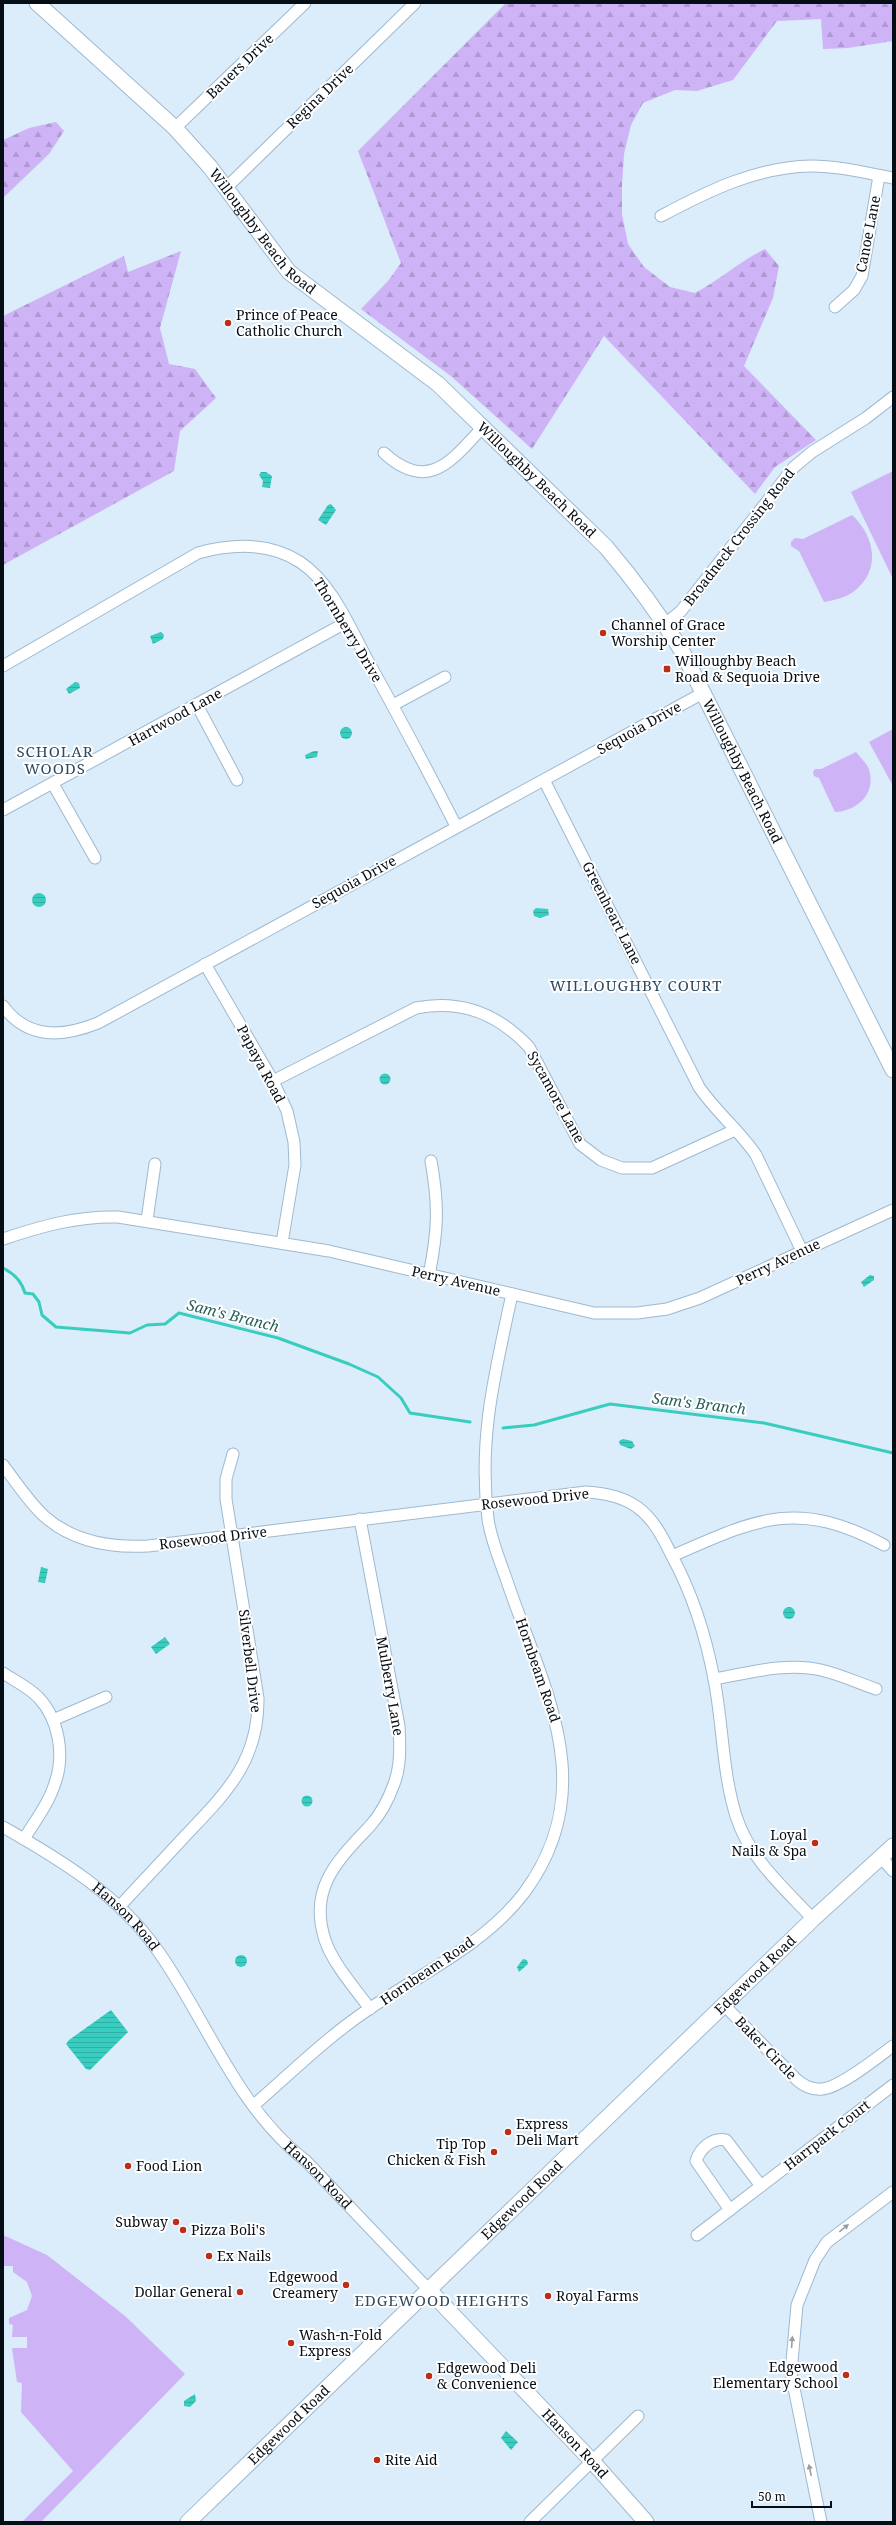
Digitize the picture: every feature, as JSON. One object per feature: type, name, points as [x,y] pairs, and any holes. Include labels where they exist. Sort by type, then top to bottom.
[{"type":"street","name":"Willoughby Beach Road","points":[[37,3],[175,128],[210,167],[225,189],[289,272],[416,365],[484,426],[606,547],[665,624],[703,693],[893,1070]]},
{"type":"street","name":"Bauers Drive","points":[[175,128],[305,3]]},
{"type":"street","name":"Regina Drive","points":[[225,189],[415,3]]},
{"type":"street","points":[[661,216],[714,188],[778,170],[811,166],[843,169],[893,178]]},
{"type":"street","name":"Canoe Lane","points":[[835,307],[854,290],[862,276],[879,176]]},
{"type":"street","name":"Broadneck Crossing Road","points":[[665,624],[681,611],[794,467],[812,452],[866,418],[893,397]]},
{"type":"street","points":[[384,452],[397,464],[410,471],[423,472],[435,470],[445,466],[484,426]]},
{"type":"street","name":"Thornberry Drive","points":[[3,666],[198,553],[219,548],[239,546],[260,548],[299,561],[321,581],[347,622],[393,705],[456,826]]},
{"type":"street","name":"Hartwood Lane","points":[[3,810],[347,622]]},
{"type":"street","points":[[393,705],[445,677]]},
{"type":"street","name":"Sequoia Drive","points":[[3,1006],[14,1018],[32,1030],[62,1034],[77,1032],[98,1023],[456,826],[544,780],[703,693]]},
{"type":"street","points":[[197,705],[237,780]]},
{"type":"street","name":"Greenheart Lane","points":[[544,780],[699,1087],[718,1113],[735,1130],[756,1155],[802,1251]]},
{"type":"street","points":[[53,784],[95,858]]},
{"type":"street","name":"Papaya Road","points":[[205,964],[273,1081],[287,1112],[294,1142],[292,1185],[282,1243]]},
{"type":"street","name":"Sycamore Lane","points":[[273,1081],[416,1008],[431,1005],[462,1006],[491,1016],[517,1035],[529,1047],[580,1144],[601,1160],[622,1168],[652,1168],[735,1130]]},
{"type":"street","points":[[429,1275],[437,1228],[436,1190],[432,1161]]},
{"type":"street","points":[[148,1220],[155,1164]]},
{"type":"street","name":"Perry Avenue","points":[[3,1239],[52,1223],[73,1219],[118,1217],[148,1220],[329,1251],[594,1314],[637,1314],[667,1309],[700,1298],[893,1210]]},
{"type":"street","name":"Hornbeam Road","points":[[254,2105],[317,2047],[370,2009],[468,1944],[502,1918],[524,1892],[543,1860],[556,1828],[563,1772],[562,1747],[555,1713],[493,1539],[483,1475],[485,1426],[512,1294]]},
{"type":"street","name":"Silverbell Drive","points":[[120,1906],[228,1791],[248,1757],[255,1734],[259,1716],[258,1698],[226,1499],[226,1479],[233,1454]]},
{"type":"street","name":"Rosewood Drive","points":[[3,1465],[44,1516],[58,1526],[95,1542],[133,1547],[586,1492],[604,1494],[623,1499],[638,1507],[660,1532],[683,1575],[714,1679],[729,1788],[736,1816],[745,1840],[769,1872],[813,1919]]},
{"type":"street","points":[[672,1556],[736,1528],[756,1522],[784,1517],[822,1521],[845,1526],[884,1545]]},
{"type":"street","name":"Mulberry Lane","points":[[360,1519],[399,1726],[400,1753],[395,1783],[382,1807],[371,1825],[351,1843],[335,1863],[326,1879],[320,1904],[320,1917],[325,1940],[335,1959],[370,2009]]},
{"type":"street","points":[[714,1679],[770,1670],[801,1668],[820,1670],[876,1689]]},
{"type":"street","points":[[3,1674],[27,1688],[39,1698],[53,1720],[60,1752],[57,1776],[43,1808],[24,1839]]},
{"type":"street","points":[[53,1720],[106,1697]]},
{"type":"street","name":"Hanson Road","points":[[3,1827],[79,1873],[120,1906],[157,1949],[168,1965],[221,2056],[254,2105],[293,2151],[306,2161],[592,2461],[646,2522]]},
{"type":"street","name":"Edgewood Road","points":[[188,2522],[813,1919],[880,1856],[893,1846]]},
{"type":"street","points":[[880,1856],[893,1871]]},
{"type":"street","name":"Baker Circle","points":[[724,2005],[803,2086],[814,2089],[832,2087],[893,2046]]},
{"type":"street","name":"Harrpark Court","points":[[697,2235],[893,2085]]},
{"type":"street","points":[[730,2210],[696,2161],[698,2154],[712,2141],[719,2138],[726,2140],[761,2186]]},
{"type":"street","points":[[821,2522],[791,2373],[797,2305],[815,2260],[827,2242],[893,2192]]},
{"type":"street","points":[[530,2522],[638,2416]]},
{"type":"green space","points":[[506,3],[893,3],[893,41],[848,48],[823,49],[821,19],[777,21],[733,80],[697,91],[675,90],[643,103],[631,125],[624,154],[622,214],[628,244],[644,267],[670,287],[695,293],[765,249],[779,266],[773,298],[744,366],[816,440],[775,467],[755,494],[604,336],[532,449],[452,377],[361,309],[388,281],[401,263],[358,151]]},
{"type":"green space","points":[[56,122],[64,131],[49,154],[3,198],[3,140],[29,128]]},
{"type":"green space","points":[[181,251],[160,328],[169,364],[195,369],[216,398],[180,431],[174,471],[3,565],[3,316],[124,256],[128,272]]},
{"type":"green space","points":[[893,471],[893,579],[851,492]]},
{"type":"green space","points":[[852,515],[860,523],[870,543],[872,554],[868,574],[862,584],[850,594],[824,602],[799,551],[791,546],[791,542],[795,538],[803,539]]},
{"type":"green space","points":[[893,729],[893,786],[869,742]]},
{"type":"green space","points":[[856,752],[868,767],[870,784],[868,792],[858,804],[843,811],[835,812],[819,778],[814,776],[813,772],[815,769],[821,769]]},
{"type":"green space","points":[[3,2235],[47,2255],[125,2316],[185,2374],[41,2522],[22,2522],[73,2471],[21,2412],[22,2383],[17,2382],[12,2348],[27,2348],[27,2337],[12,2337],[13,2325],[9,2324],[9,2318],[27,2310],[32,2296],[27,2282],[13,2272],[13,2266],[3,2266]]},
{"type":"shaded area","points":[[261,472],[266,472],[272,476],[270,488],[262,487],[263,481],[259,475]]},
{"type":"shaded area","points":[[331,504],[336,510],[326,525],[318,520],[328,505]]},
{"type":"shaded area","points":[[161,632],[164,635],[163,639],[153,644],[150,636]]},
{"type":"shaded area","points":[[75,682],[79,683],[80,688],[69,694],[66,689]]},
{"type":"shaded area","points":[[344,727],[348,727],[352,733],[348,739],[344,739],[340,735],[340,731]]},
{"type":"shaded area","points":[[318,751],[317,757],[306,759],[305,755]]},
{"type":"shaded area","points":[[36,893],[42,893],[46,897],[46,903],[42,907],[36,907],[32,903],[32,897]]},
{"type":"shaded area","points":[[536,908],[548,909],[549,915],[540,918],[534,916],[533,911]]},
{"type":"shaded area","points":[[385,1073],[389,1075],[391,1079],[389,1083],[385,1085],[381,1083],[379,1079],[381,1075]]},
{"type":"shaded area","points":[[870,1275],[874,1276],[874,1280],[864,1287],[861,1282]]},
{"type":"shaded area","points":[[623,1439],[632,1441],[635,1446],[631,1449],[620,1445],[619,1441]]},
{"type":"shaded area","points":[[41,1567],[48,1569],[45,1583],[38,1582]]},
{"type":"shaded area","points":[[787,1607],[791,1607],[795,1613],[791,1619],[787,1619],[783,1615],[783,1611]]},
{"type":"shaded area","points":[[165,1637],[170,1644],[156,1654],[151,1647]]},
{"type":"shaded area","points":[[307,1795],[311,1797],[313,1801],[311,1805],[307,1807],[303,1805],[301,1801],[303,1797]]},
{"type":"shaded area","points":[[239,1955],[243,1955],[247,1961],[243,1967],[239,1967],[235,1963],[235,1959]]},
{"type":"shaded area","points":[[523,1959],[527,1960],[528,1964],[519,1972],[517,1967]]},
{"type":"shaded area","points":[[111,2010],[128,2032],[90,2070],[86,2069],[66,2044],[69,2040]]},
{"type":"shaded area","points":[[195,2394],[196,2401],[190,2407],[184,2406],[184,2401]]},
{"type":"shaded area","points":[[506,2431],[518,2442],[511,2450],[501,2438]]},
{"type":"waterway","name":"Sam's Branch","points":[[3,1268],[17,1278],[25,1293],[33,1294],[39,1302],[42,1315],[56,1327],[130,1333],[147,1325],[165,1324],[179,1313],[278,1338],[349,1364],[378,1377],[401,1398],[410,1413],[470,1422]]},
{"type":"waterway","name":"Sam's Branch","points":[[503,1428],[534,1425],[610,1404],[764,1423],[893,1453]]},
{"type":"place","name":"Prince of Peace Catholic Church","points":[[228,323]]},
{"type":"place","name":"Channel of Grace Worship Center","points":[[603,633]]},
{"type":"place","name":"Willoughby Beach Road & Sequoia Drive","points":[[667,669]]},
{"type":"place","name":"Loyal Nails & Spa","points":[[815,1843]]},
{"type":"place","name":"Express Deli Mart","points":[[508,2132]]},
{"type":"place","name":"Tip Top Chicken & Fish","points":[[494,2152]]},
{"type":"place","name":"Food Lion","points":[[128,2166]]},
{"type":"place","name":"Subway","points":[[176,2222]]},
{"type":"place","name":"Pizza Boli's","points":[[183,2230]]},
{"type":"place","name":"Ex Nails","points":[[209,2256]]},
{"type":"place","name":"Edgewood Creamery","points":[[346,2285]]},
{"type":"place","name":"Dollar General","points":[[240,2292]]},
{"type":"place","name":"Royal Farms","points":[[548,2296]]},
{"type":"place","name":"Wash-n-Fold Express","points":[[291,2343]]},
{"type":"place","name":"Edgewood Elementary School","points":[[846,2375]]},
{"type":"place","name":"Edgewood Deli & Convenience","points":[[429,2376]]},
{"type":"place","name":"Rite Aid","points":[[377,2460]]},
{"type":"district","name":"SCHOLAR WOODS","points":[[55,760]]},
{"type":"district","name":"WILLOUGHBY COURT","points":[[636,986]]},
{"type":"district","name":"EDGEWOOD HEIGHTS","points":[[442,2301]]}]
